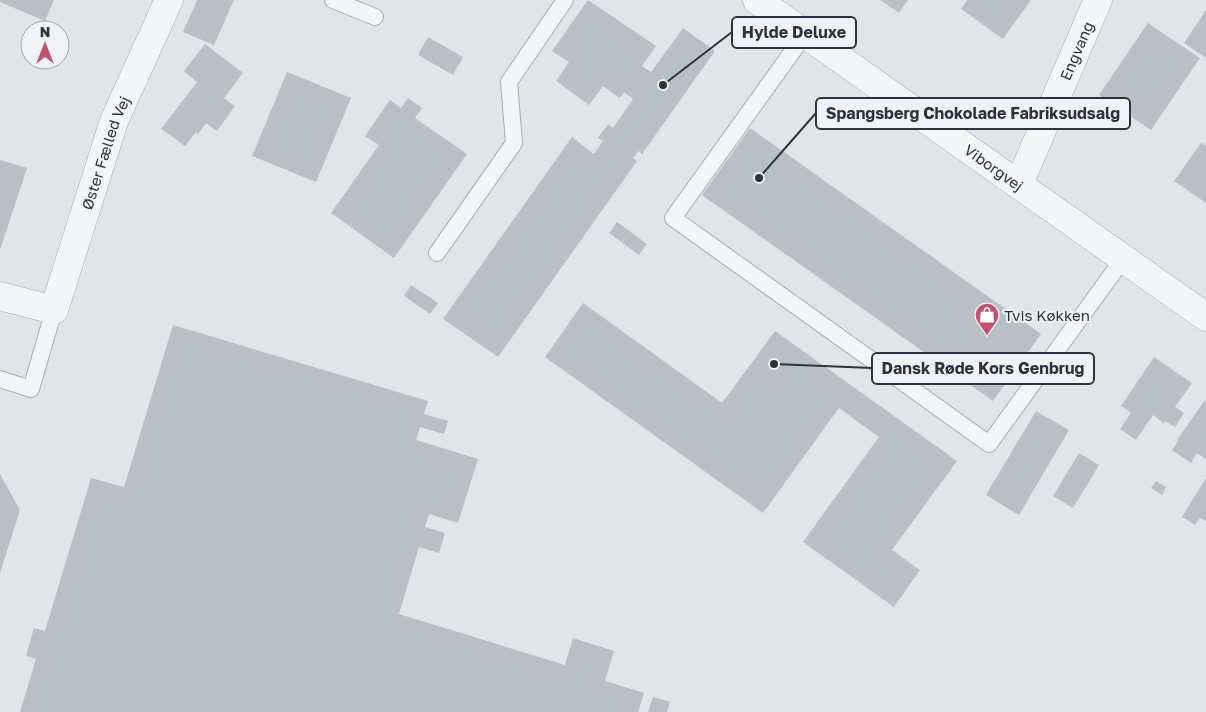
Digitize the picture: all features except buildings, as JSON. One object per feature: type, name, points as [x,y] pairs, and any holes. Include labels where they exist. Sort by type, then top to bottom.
[{"type":"street","name":"Øster Fælled Vej","points":[[54,310],[114,121],[169,0]]},
{"type":"street","name":"Viborgvej","points":[[757,0],[1206,317]]},
{"type":"street","name":"Engvang","points":[[1019,184],[1098,0]]},
{"type":"street","points":[[0,296],[54,310]]},
{"type":"lane","points":[[333,0],[375,17]]},
{"type":"lane","points":[[437,253],[514,143],[509,82],[565,0]]},
{"type":"lane","points":[[805,34],[673,218],[989,444],[1122,259]]},
{"type":"lane","name":"Øster Fælled Vej","points":[[0,380],[31,389],[54,310]]},
{"type":"place","name":"Hylde Deluxe","points":[[663,85]]},
{"type":"place","name":"Spangsberg Chokolade Fabriksudsalg","points":[[759,178]]},
{"type":"place","name":"Tvis Køkken","points":[[987,336]]},
{"type":"place","name":"Dansk Røde Kors Genbrug","points":[[774,364]]}]
